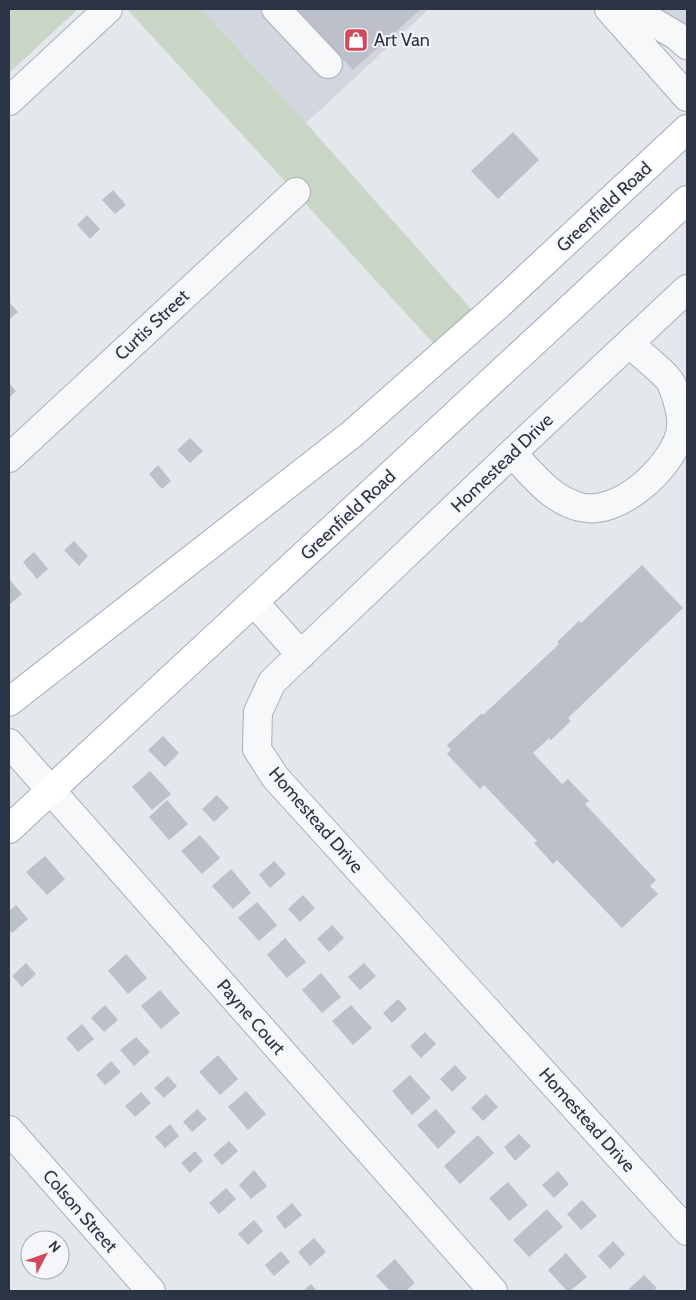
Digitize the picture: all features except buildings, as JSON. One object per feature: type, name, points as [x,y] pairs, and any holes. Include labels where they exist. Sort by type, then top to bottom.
[{"type":"main road","name":"Greenfield Road","points":[[9,702],[352,434],[495,308],[687,129]]},
{"type":"main road","name":"Greenfield Road","points":[[9,829],[687,200]]},
{"type":"street","points":[[9,101],[108,9]]},
{"type":"street","points":[[276,9],[328,64]]},
{"type":"street","points":[[609,9],[687,97]]},
{"type":"street","points":[[631,9],[677,36],[687,45]]},
{"type":"street","name":"Curtis Street","points":[[9,458],[296,192]]},
{"type":"street","name":"Homestead Drive","points":[[687,290],[512,453],[272,682],[258,712],[257,749],[275,777],[687,1230]]},
{"type":"street","points":[[512,453],[554,496],[580,507],[606,506],[635,492],[666,463],[680,433],[679,379],[629,343]]},
{"type":"street","points":[[254,602],[301,654]]},
{"type":"street","name":"Payne Court","points":[[9,743],[493,1291]]},
{"type":"street","name":"Colson Street","points":[[9,1130],[151,1291]]},
{"type":"shaded area","points":[[201,9],[429,9],[306,123]]},
{"type":"shaded area","points":[[652,9],[687,9],[687,34]]},
{"type":"green space","points":[[9,9],[78,9],[9,73]]},
{"type":"green space","points":[[127,9],[201,9],[306,123],[472,310],[434,344]]},
{"type":"place","name":"Art Van","points":[[356,40]]}]
